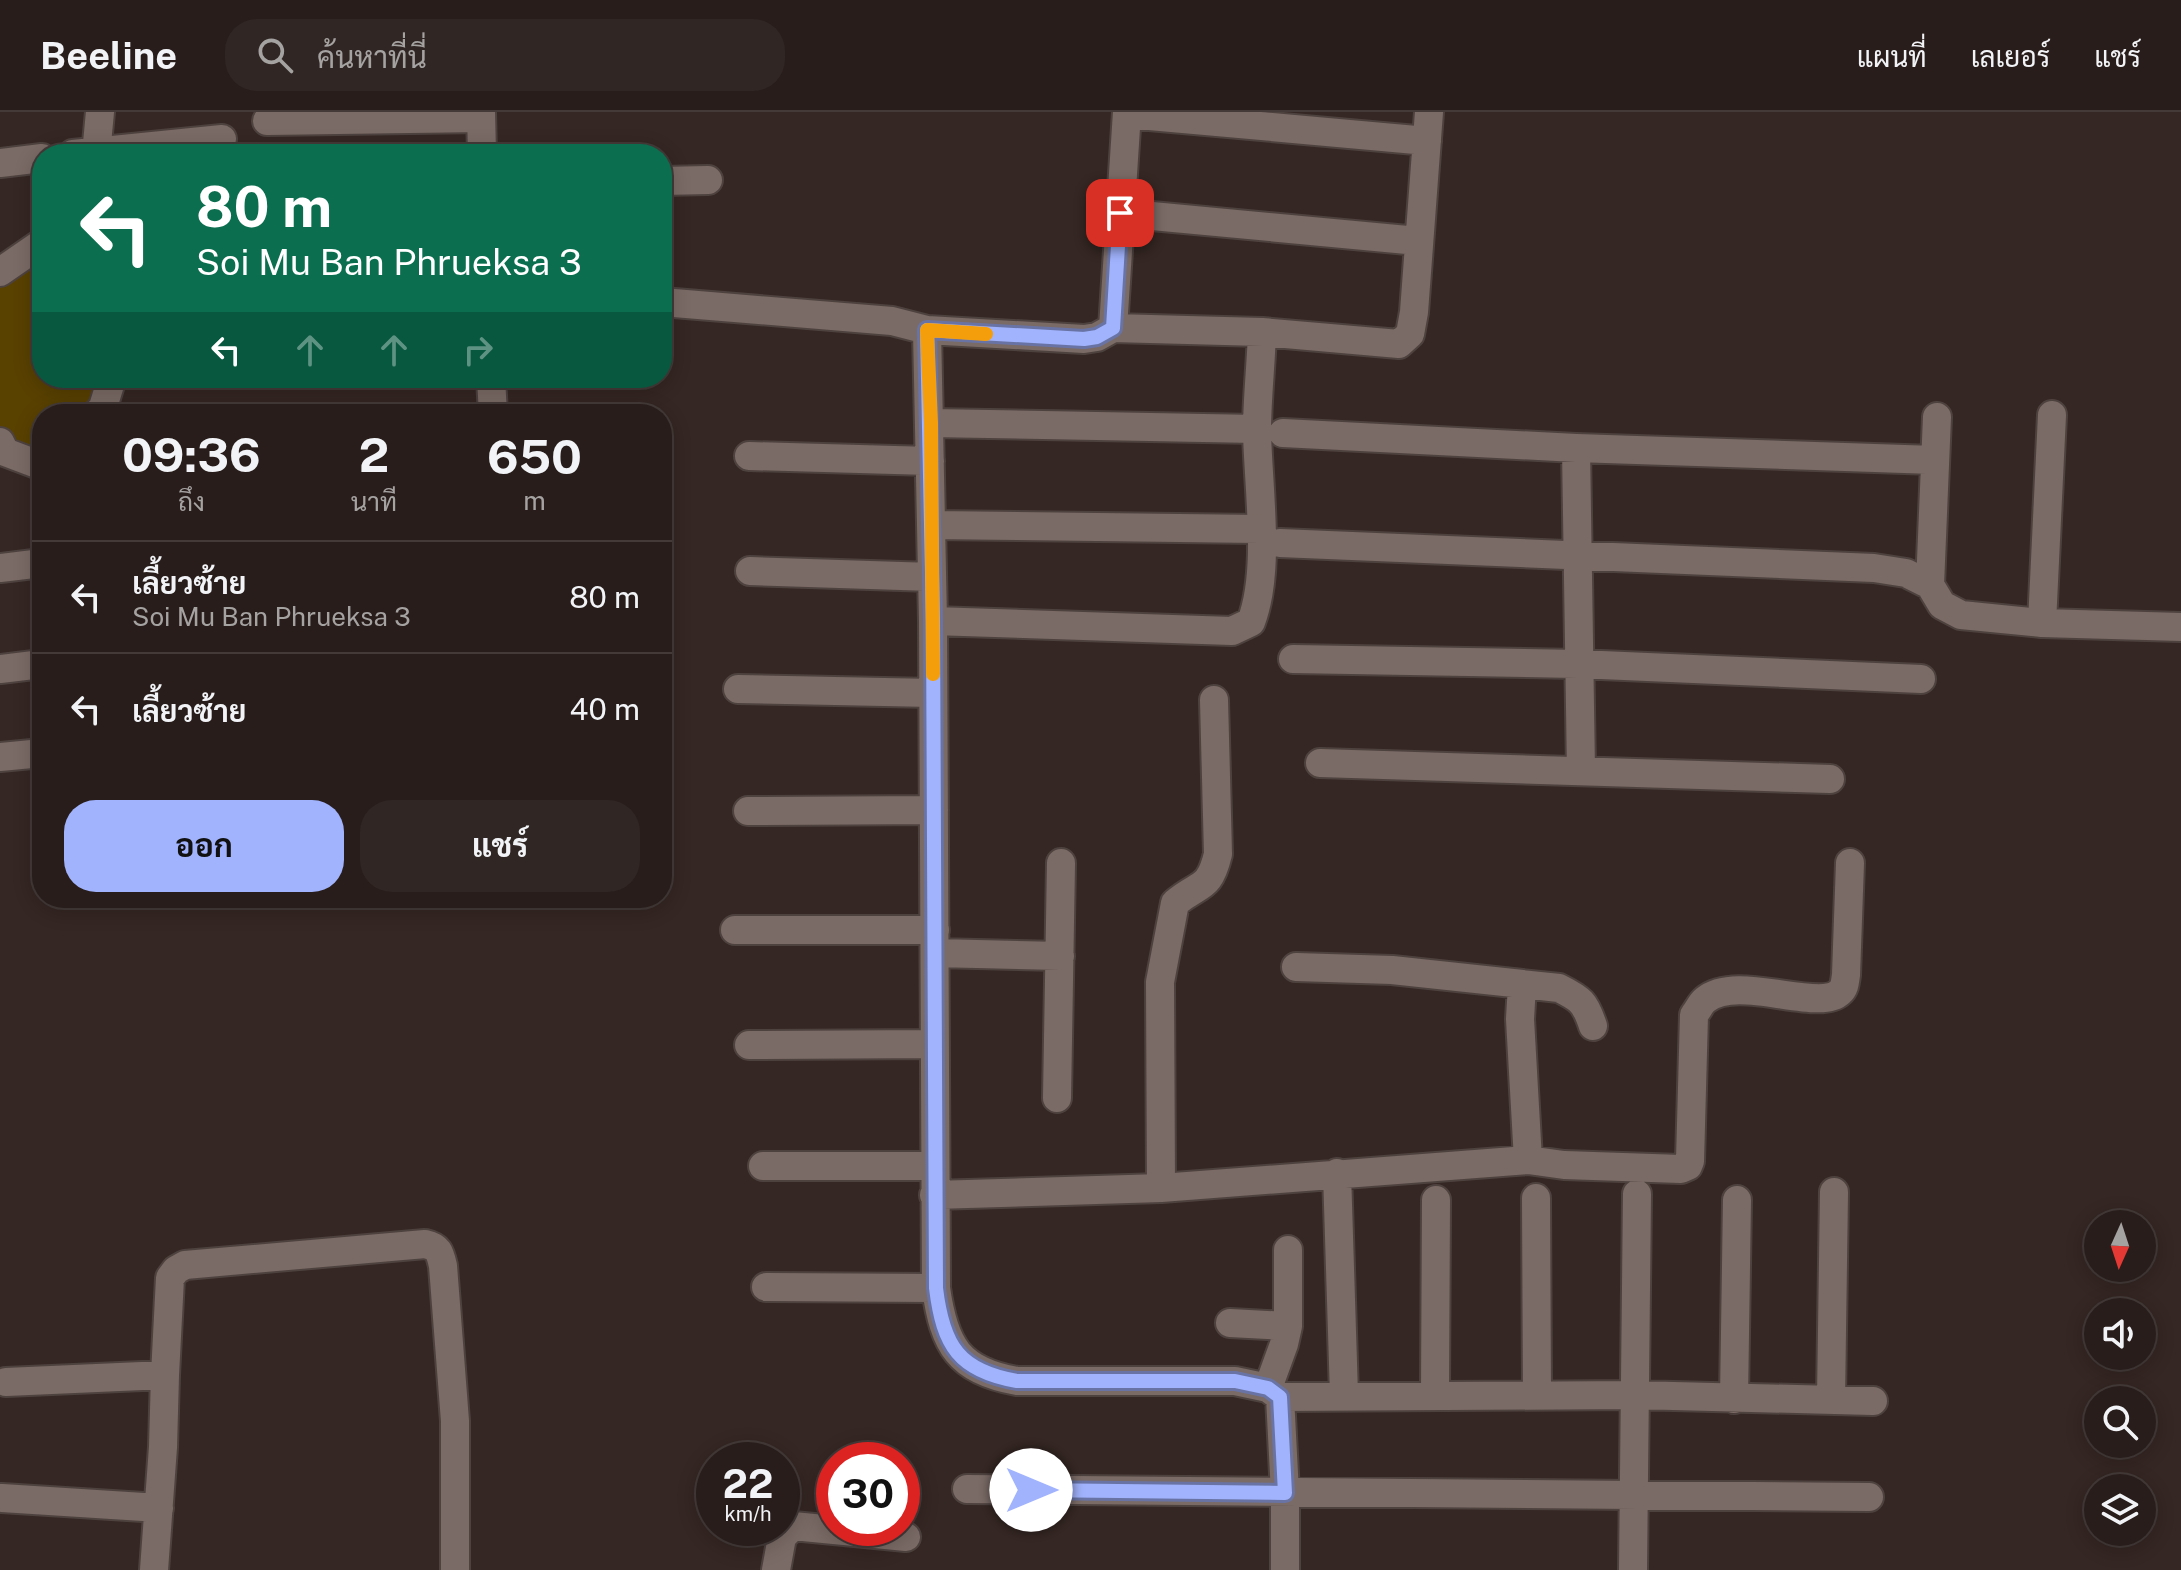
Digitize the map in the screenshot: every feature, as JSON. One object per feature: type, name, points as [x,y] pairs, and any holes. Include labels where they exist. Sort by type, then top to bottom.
[{"type":"street","points":[[672,303],[892,321],[927,330],[1084,339],[1097,337],[1113,328],[1262,332],[1399,344],[1410,334],[1412,323],[1429,112]]},
{"type":"street","points":[[1113,328],[1127,113],[1427,141]]},
{"type":"street","points":[[90,144],[97,114]]},
{"type":"street","points":[[267,121],[481,115],[482,144]]},
{"type":"street","points":[[174,144],[222,139]]},
{"type":"street","points":[[0,163],[32,159]]},
{"type":"street","points":[[672,181],[708,180]]},
{"type":"street","points":[[1120,213],[1418,241]]},
{"type":"street","points":[[0,272],[32,250]]},
{"type":"street","points":[[927,330],[933,621],[936,1288],[938,1308],[955,1352],[969,1366],[991,1377],[1017,1381],[1235,1381],[1274,1392],[1344,1395],[1635,1395],[1873,1401]]},
{"type":"street","points":[[933,621],[1232,631],[1251,622],[1258,606],[1270,536],[1270,431],[1262,332]]},
{"type":"street","points":[[2042,623],[2052,415]]},
{"type":"street","points":[[1930,585],[1937,417]]},
{"type":"street","points":[[931,423],[1270,431],[1576,448],[1934,460]]},
{"type":"street","points":[[1576,448],[1581,771]]},
{"type":"street","points":[[2,450],[32,462]]},
{"type":"street","points":[[749,456],[930,461]]},
{"type":"street","points":[[932,525],[1270,536],[1578,555],[1874,568],[1906,573],[1930,585],[1942,605],[1961,615],[2042,623],[2181,627]]},
{"type":"street","points":[[0,568],[32,564]]},
{"type":"street","points":[[750,571],[932,577]]},
{"type":"street","points":[[1293,659],[1578,664],[1921,679]]},
{"type":"street","points":[[0,669],[32,665]]},
{"type":"street","points":[[738,689],[933,693]]},
{"type":"street","points":[[1161,1188],[1160,982],[1175,903],[1200,889],[1213,874],[1218,854],[1214,700]]},
{"type":"street","points":[[0,757],[32,754]]},
{"type":"street","points":[[1320,763],[1830,779]]},
{"type":"street","points":[[748,811],[934,810]]},
{"type":"street","points":[[1057,1098],[1061,863]]},
{"type":"street","points":[[934,1195],[1161,1188],[1528,1160],[1681,1169],[1688,1166],[1694,1015],[1705,1000],[1719,992],[1741,990],[1823,998],[1837,995],[1844,989],[1850,863]]},
{"type":"street","points":[[735,930],[936,942],[1060,956]]},
{"type":"street","points":[[1296,967],[1362,968],[1559,988],[1580,998],[1587,1007],[1593,1026]]},
{"type":"street","points":[[1522,985],[1520,1019],[1528,1160]]},
{"type":"street","points":[[749,1045],[934,1044]]},
{"type":"street","points":[[763,1166],[935,1166]]},
{"type":"street","points":[[1337,1173],[1344,1395]]},
{"type":"street","points":[[1831,1400],[1834,1192]]},
{"type":"street","points":[[1633,1570],[1637,1194]]},
{"type":"street","points":[[1536,1198],[1537,1395]]},
{"type":"street","points":[[1435,1395],[1436,1200]]},
{"type":"street","points":[[1734,1399],[1737,1200]]},
{"type":"street","points":[[154,1570],[170,1278],[176,1270],[185,1265],[425,1244],[435,1246],[440,1252],[443,1266],[455,1421],[455,1570]]},
{"type":"street","points":[[1285,1570],[1285,1493],[1274,1392],[1288,1326],[1288,1250]]},
{"type":"street","points":[[766,1287],[936,1288]]},
{"type":"street","points":[[1230,1323],[1288,1326]]},
{"type":"street","points":[[6,1382],[165,1375]]},
{"type":"street","points":[[967,1489],[1869,1497]]},
{"type":"street","points":[[2,1498],[159,1508]]},
{"type":"street","points":[[776,1570],[782,1537],[793,1526],[816,1528]]},
{"type":"shaded area","points":[[32,250],[32,388],[108,388],[101,404],[32,404],[32,460],[0,442],[0,272]]},
{"type":"slow traffic","points":[[933,674],[927,330],[986,334]]},
{"type":"route","points":[[1031,1490],[1285,1493],[1280,1397],[1268,1388],[1235,1381],[1017,1381],[991,1377],[969,1366],[955,1352],[938,1308],[934,1195],[936,953],[931,423],[927,330],[1084,339],[1097,337],[1113,328],[1120,213]]}]
